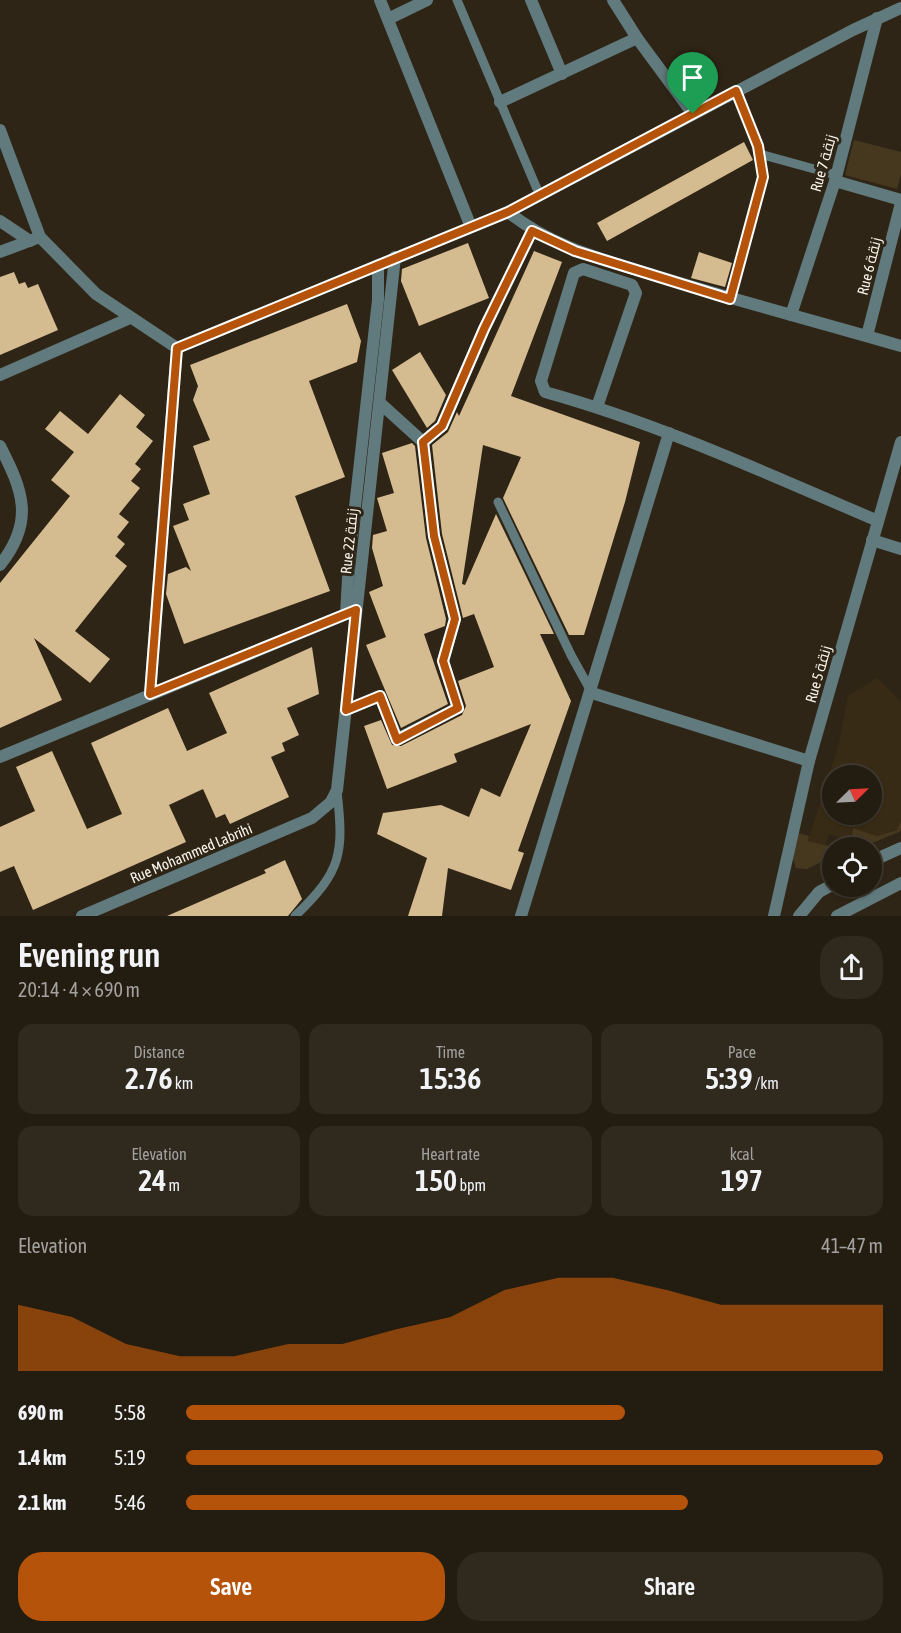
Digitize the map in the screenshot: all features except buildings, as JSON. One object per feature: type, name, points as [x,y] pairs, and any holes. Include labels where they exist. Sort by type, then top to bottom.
[{"type":"street","points":[[380,0],[471,227]]},
{"type":"street","points":[[388,19],[427,0]]},
{"type":"street","points":[[531,0],[562,74]]},
{"type":"street","points":[[613,0],[637,38],[693,114]]},
{"type":"street","points":[[177,348],[508,212],[736,91],[901,8]]},
{"type":"street","name":"Rue 7 زنقة","points":[[792,315],[836,178],[878,18]]},
{"type":"street","points":[[500,102],[637,38]]},
{"type":"street","points":[[0,130],[35,239]]},
{"type":"street","points":[[836,178],[901,202]]},
{"type":"street","name":"Rue 6 زنقة","points":[[867,336],[901,202]]},
{"type":"street","points":[[508,212],[532,231],[575,251],[730,299],[901,346]]},
{"type":"street","points":[[0,221],[35,239],[96,294],[177,348]]},
{"type":"street","points":[[423,442],[442,426],[484,329],[532,231]]},
{"type":"street","points":[[0,252],[35,239]]},
{"type":"street","name":"Rue 22 زنقة","points":[[337,790],[346,710],[351,612],[380,402],[395,257]]},
{"type":"street","points":[[0,757],[351,612],[349,561],[378,300],[378,264]]},
{"type":"street","points":[[597,407],[636,293],[632,285],[583,269],[574,273],[540,385],[545,392],[597,407],[669,433],[878,521]]},
{"type":"street","points":[[0,375],[130,318]]},
{"type":"street","points":[[150,694],[177,348]]},
{"type":"street","points":[[346,710],[380,696],[397,740],[458,708],[443,661],[455,619],[434,536],[423,442],[380,402]]},
{"type":"street","points":[[521,916],[592,693],[669,433]]},
{"type":"street","name":"Rue 5 زنقة","points":[[774,916],[809,761],[901,442]]},
{"type":"street","points":[[0,446],[18,482],[23,509],[20,531],[0,565]]},
{"type":"street","points":[[872,540],[901,549]]},
{"type":"street","points":[[592,693],[809,761]]},
{"type":"street","name":"Rue Mohammed Labrihi","points":[[82,916],[312,818],[331,802],[337,790]]},
{"type":"street","points":[[882,857],[901,848]]},
{"type":"street","points":[[837,916],[901,883]]},
{"type":"street","points":[[799,916],[822,890]]},
{"type":"lane","points":[[457,0],[540,196]]},
{"type":"lane","points":[[730,299],[763,177],[760,154],[736,91]]},
{"type":"lane","points":[[760,154],[836,178]]},
{"type":"lane","points":[[498,502],[571,655],[592,693]]},
{"type":"lane","points":[[295,916],[327,883],[337,862],[342,832],[337,790]]},
{"type":"shaded area","points":[[854,140],[901,152],[901,174],[897,189],[845,175]]},
{"type":"shaded area","points":[[877,678],[901,702],[901,821],[898,829],[877,836],[853,828],[850,837],[829,834],[828,837],[822,837],[822,845],[808,841],[822,797],[822,825],[882,825],[882,765],[832,765],[839,744],[848,696]]},
{"type":"shaded area","points":[[901,821],[901,831],[882,839],[882,837],[852,837],[853,828],[877,836],[897,830]]},
{"type":"shaded area","points":[[795,832],[809,836],[808,841],[822,844],[822,862],[807,869],[796,868],[792,856]]},
{"type":"route","points":[[736,91],[758,146],[763,165],[760,190],[730,299],[575,251],[532,231],[484,329],[442,426],[423,442],[434,536],[455,619],[443,661],[458,708],[397,740],[380,696],[346,710],[356,610],[150,694],[177,348],[508,212],[693,114],[736,91]]}]
